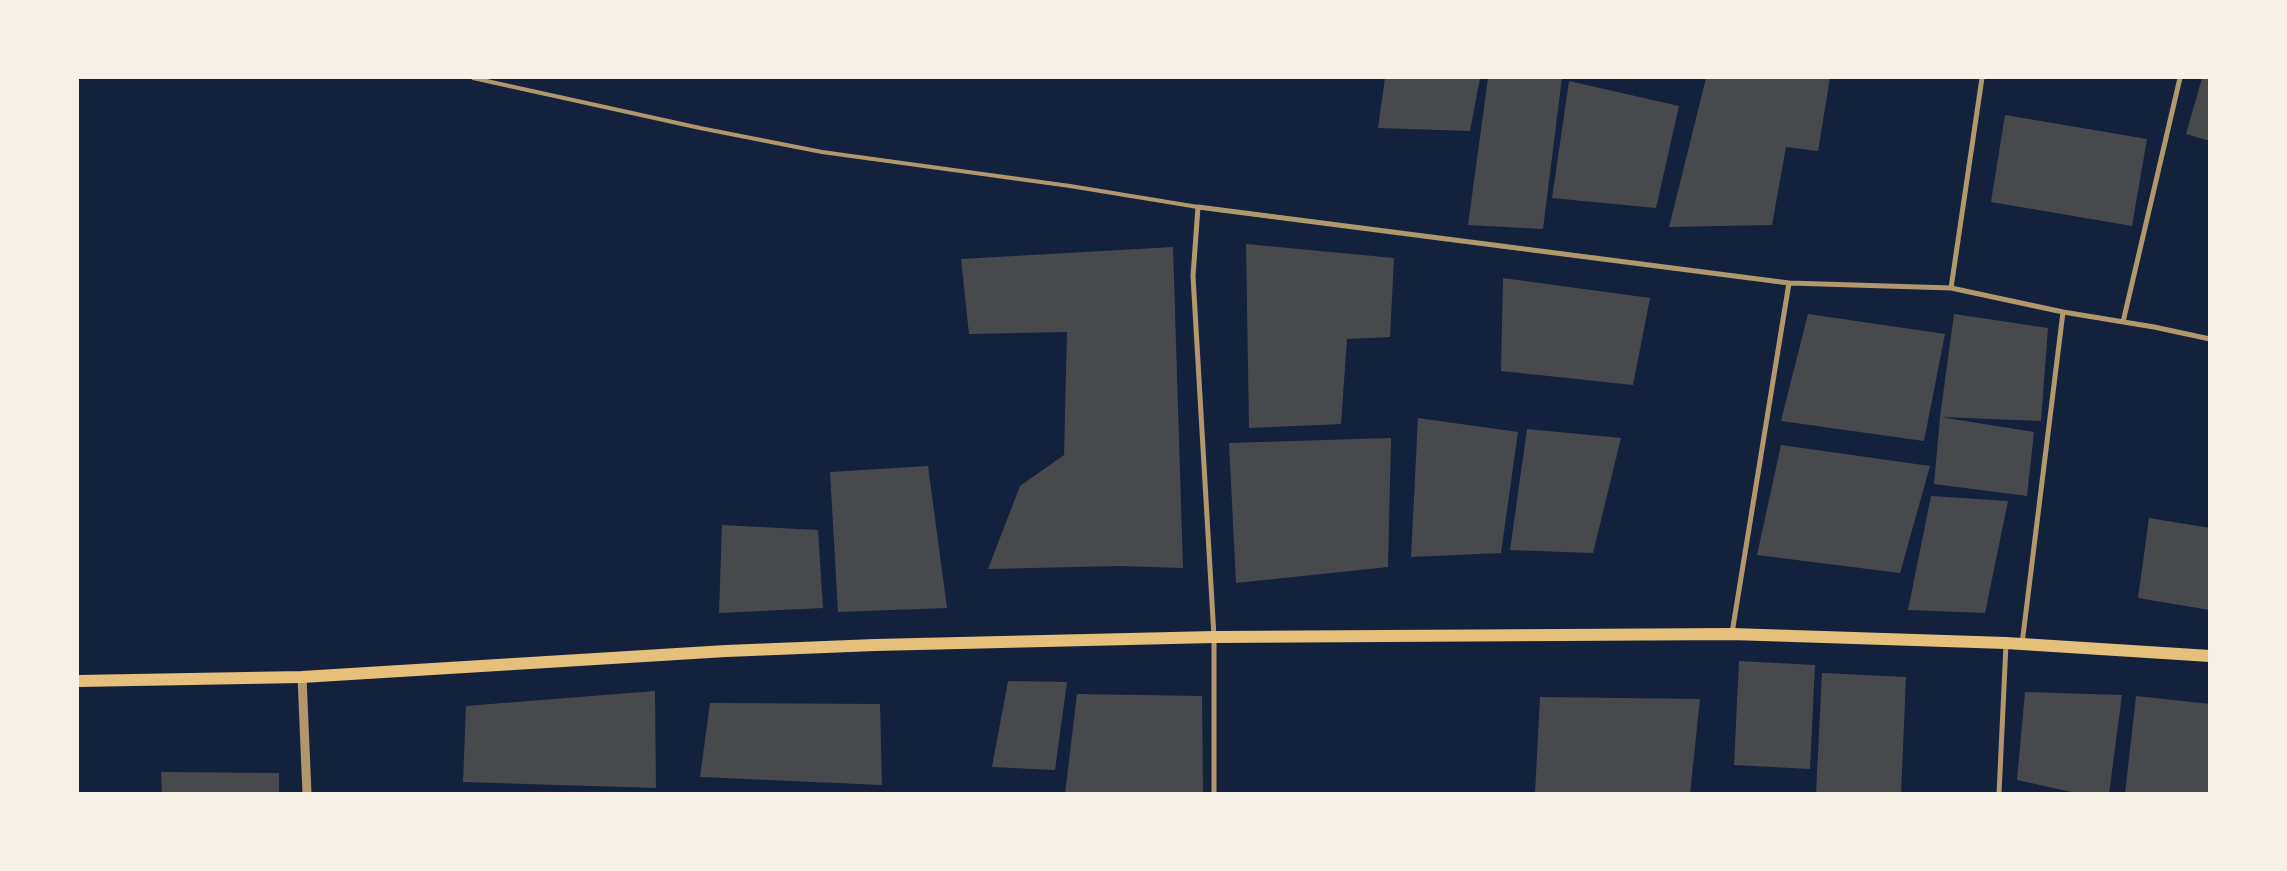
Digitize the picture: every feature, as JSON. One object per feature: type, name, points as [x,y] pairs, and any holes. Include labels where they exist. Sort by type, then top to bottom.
[{"type":"main road","points":[[78,681],[302,677],[826,647],[1214,637],[1732,634],[2006,644],[2210,656]]},
{"type":"street","points":[[1951,288],[1982,78]]},
{"type":"street","points":[[2123,322],[2180,78]]},
{"type":"street","points":[[1214,794],[1214,637],[1193,276],[1198,207],[1789,283],[1951,288],[2063,312],[2210,339]]},
{"type":"street","points":[[1732,634],[1789,283]]},
{"type":"street","points":[[2022,646],[2063,312]]},
{"type":"street","points":[[1999,794],[2006,644]]},
{"type":"street","points":[[302,677],[308,794]]},
{"type":"lane","points":[[473,78],[709,130],[822,152],[1070,186],[1198,207]]},
{"type":"building","points":[[1385,78],[1480,78],[1470,131],[1378,128]]},
{"type":"building","points":[[1488,78],[1562,78],[1543,229],[1468,225]]},
{"type":"building","points":[[1706,78],[1830,78],[1818,151],[1786,147],[1772,225],[1669,227]]},
{"type":"building","points":[[2202,78],[2210,78],[2210,141],[2186,134]]},
{"type":"building","points":[[1569,81],[1679,106],[1656,208],[1552,198]]},
{"type":"building","points":[[2005,115],[2147,139],[2132,226],[1991,202]]},
{"type":"building","points":[[1246,244],[1394,258],[1390,337],[1347,339],[1341,424],[1249,428]]},
{"type":"building","points":[[1173,247],[1183,568],[1119,566],[988,569],[1020,486],[1064,455],[1067,332],[969,334],[961,259]]},
{"type":"building","points":[[1503,278],[1650,298],[1633,385],[1501,371]]},
{"type":"building","points":[[1808,314],[1945,334],[1924,441],[1781,421]]},
{"type":"building","points":[[1954,314],[2048,328],[2041,421],[1940,417]]},
{"type":"building","points":[[1940,417],[2034,432],[2027,496],[1934,484]]},
{"type":"building","points":[[1418,418],[1518,432],[1501,553],[1411,557]]},
{"type":"building","points":[[1527,429],[1621,438],[1593,553],[1510,550]]},
{"type":"building","points":[[1391,438],[1388,567],[1236,583],[1229,443]]},
{"type":"building","points":[[1781,445],[1930,466],[1900,573],[1757,555]]},
{"type":"building","points":[[928,466],[947,608],[838,612],[830,472]]},
{"type":"building","points":[[1931,496],[2008,501],[1985,613],[1908,610]]},
{"type":"building","points":[[2149,518],[2210,528],[2210,610],[2138,598]]},
{"type":"building","points":[[722,525],[818,530],[823,608],[719,613]]},
{"type":"building","points":[[1739,661],[1815,665],[1810,769],[1734,765]]},
{"type":"building","points":[[1822,673],[1906,677],[1901,794],[1816,794]]},
{"type":"building","points":[[1008,681],[1067,682],[1055,770],[992,767]]},
{"type":"building","points":[[655,691],[656,788],[463,782],[466,706]]},
{"type":"building","points":[[2025,692],[2122,695],[2109,794],[2081,794],[2017,780]]},
{"type":"building","points":[[1077,694],[1202,696],[1203,794],[1065,794]]},
{"type":"building","points":[[2136,696],[2210,704],[2210,794],[2125,794]]},
{"type":"building","points":[[1540,697],[1700,699],[1690,794],[1535,794]]},
{"type":"building","points":[[710,703],[880,704],[882,785],[700,777]]},
{"type":"building","points":[[161,772],[279,773],[279,794],[162,794]]}]
